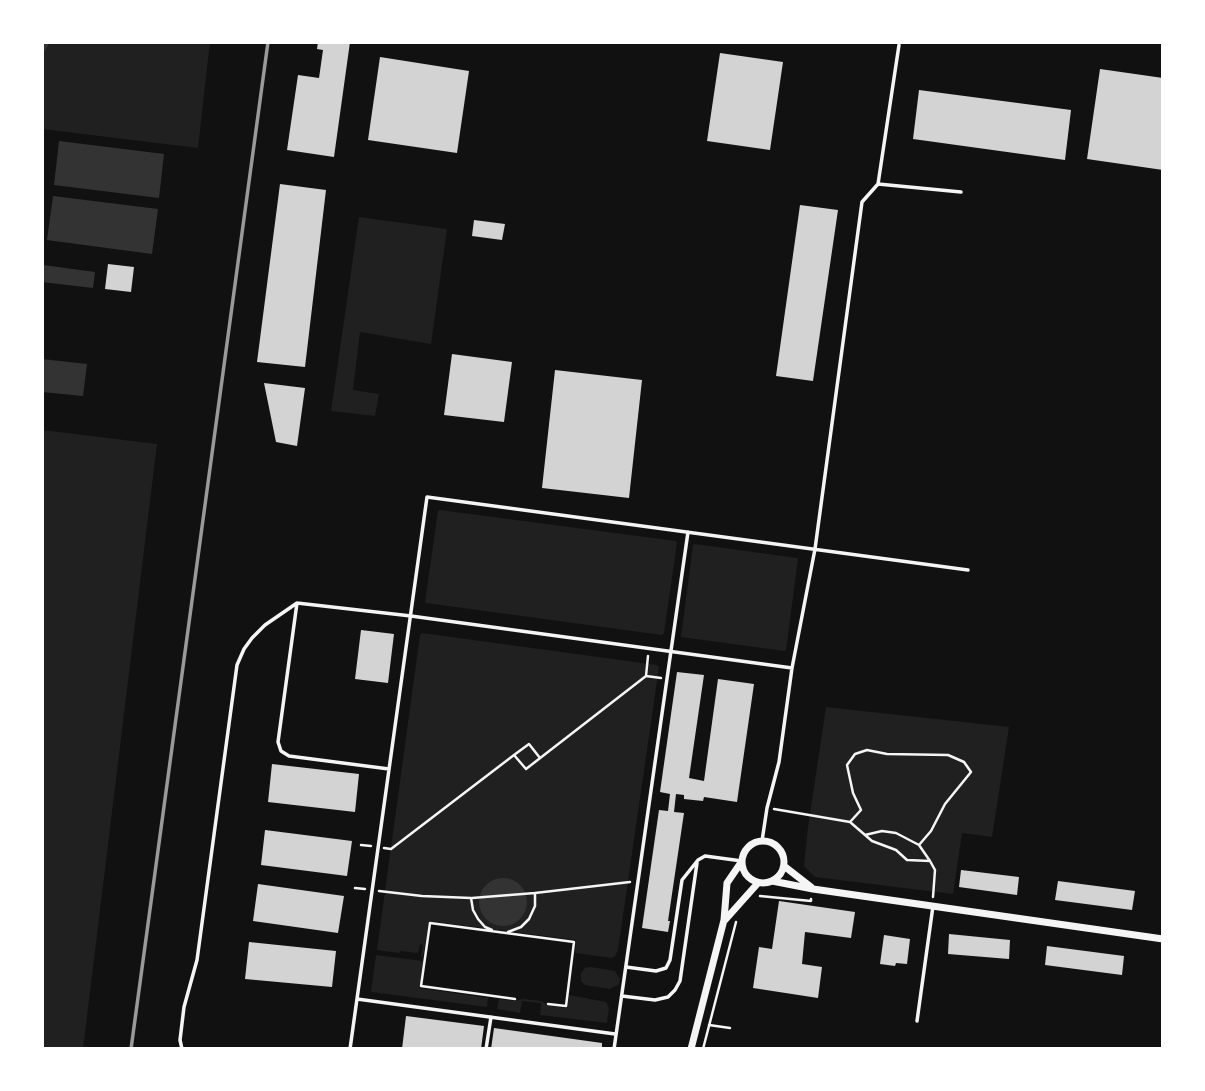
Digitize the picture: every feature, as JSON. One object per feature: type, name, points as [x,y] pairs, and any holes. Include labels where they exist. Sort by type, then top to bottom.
[{"type":"street","points":[[762,841],[769,841],[777,846],[784,859],[784,866],[778,877],[772,881],[758,883],[746,875],[742,861],[748,846],[762,841]]},
{"type":"street","points":[[691,1049],[724,920],[727,883],[742,861]]},
{"type":"street","points":[[784,866],[813,889]]},
{"type":"street","points":[[772,881],[1163,939]]},
{"type":"street","points":[[724,920],[758,883]]},
{"type":"lane","points":[[762,841],[779,762],[792,668],[815,549],[862,202],[878,184],[899,45]]},
{"type":"lane","points":[[878,184],[961,192]]},
{"type":"lane","points":[[350,1049],[427,498],[968,570]]},
{"type":"lane","points":[[614,1049],[688,532]]},
{"type":"lane","points":[[182,1049],[180,1036],[184,1007],[197,960],[237,665],[244,649],[258,631],[297,603],[792,668]]},
{"type":"lane","points":[[297,603],[278,742],[281,751],[289,756],[389,769]]},
{"type":"lane","points":[[626,967],[656,971],[666,968],[670,960],[682,880],[698,860],[705,856],[742,861]]},
{"type":"lane","points":[[622,996],[655,1000],[668,997],[675,990],[680,981],[698,860]]},
{"type":"lane","points":[[917,1021],[933,906]]},
{"type":"lane","points":[[357,999],[615,1034]]},
{"type":"lane","points":[[486,1049],[491,1017]]},
{"type":"path","points":[[646,676],[649,649]]},
{"type":"path","points":[[514,755],[526,769],[646,676],[667,678]]},
{"type":"path","points":[[361,845],[391,849],[529,744],[540,758]]},
{"type":"path","points":[[850,822],[860,810],[847,765],[855,754],[867,751],[948,755],[964,762],[971,772],[945,804],[931,831],[919,845]]},
{"type":"path","points":[[767,808],[850,822],[873,841],[896,850],[907,860],[930,861]]},
{"type":"path","points":[[865,835],[882,831],[896,833],[919,845],[935,870],[933,906]]},
{"type":"path","points":[[355,888],[422,896],[471,898],[535,894],[638,881]]},
{"type":"path","points":[[752,895],[811,901],[813,889]]},
{"type":"path","points":[[471,898],[478,919],[490,929],[500,932],[516,929],[528,919],[533,911],[535,894]]},
{"type":"path","points":[[703,1049],[738,914]]},
{"type":"path","points":[[515,999],[421,986],[430,923],[574,942],[566,1006],[548,1004]]},
{"type":"path","points":[[709,1025],[730,1028]]},
{"type":"shaded area","points":[[42,42],[210,42],[198,148],[42,129]]},
{"type":"shaded area","points":[[59,141],[164,154],[159,198],[54,185]]},
{"type":"shaded area","points":[[53,196],[158,209],[152,254],[47,240]]},
{"type":"shaded area","points":[[359,217],[447,229],[431,344],[360,332],[353,390],[379,394],[375,416],[331,411]]},
{"type":"shaded area","points":[[43,265],[95,272],[93,288],[42,282]]},
{"type":"shaded area","points":[[42,359],[87,364],[83,396],[42,392]]},
{"type":"shaded area","points":[[42,430],[157,444],[83,1049],[42,1049]]},
{"type":"shaded area","points":[[440,510],[676,541],[664,633],[662,635],[426,603]]},
{"type":"shaded area","points":[[695,544],[798,559],[786,650],[681,637]]},
{"type":"shaded area","points":[[422,633],[659,667],[618,950],[612,958],[575,953],[576,940],[429,921],[423,957],[423,945],[420,944],[418,953],[377,950]]},
{"type":"shaded area","points":[[826,707],[1009,727],[992,837],[962,833],[953,894],[815,877],[804,866]]},
{"type":"shaded area","points":[[503,878],[520,885],[527,902],[520,919],[503,926],[486,919],[479,902],[486,885]]},
{"type":"shaded area","points":[[376,955],[423,961],[419,988],[488,998],[487,1007],[371,992]]},
{"type":"shaded area","points":[[585,968],[615,971],[620,979],[618,985],[609,989],[585,985],[581,981],[581,973]]},
{"type":"shaded area","points":[[569,995],[606,1002],[609,1008],[607,1023],[540,1015],[541,1003],[522,1001],[520,1013],[497,1009],[499,999],[542,1001],[548,1006],[567,1008]]},
{"type":"building","points":[[318,42],[350,42],[334,157],[287,150],[298,75],[319,78],[323,50],[317,49]]},
{"type":"building","points":[[720,53],[783,62],[770,150],[707,141]]},
{"type":"building","points":[[380,57],[469,71],[457,153],[368,140]]},
{"type":"building","points":[[1100,69],[1163,78],[1163,170],[1087,159]]},
{"type":"building","points":[[919,90],[1071,110],[1065,160],[913,139]]},
{"type":"building","points":[[280,184],[326,190],[305,367],[257,362]]},
{"type":"building","points":[[800,205],[838,210],[813,381],[776,376]]},
{"type":"building","points":[[474,220],[505,224],[502,240],[472,236]]},
{"type":"building","points":[[108,264],[134,267],[131,292],[105,289]]},
{"type":"building","points":[[452,354],[512,362],[504,422],[444,415]]},
{"type":"building","points":[[555,370],[642,380],[629,498],[542,488]]},
{"type":"building","points":[[264,383],[305,388],[297,446],[276,442]]},
{"type":"building","points":[[361,630],[394,634],[388,683],[355,679]]},
{"type":"building","points":[[677,672],[704,675],[689,778],[704,781],[718,679],[754,684],[737,802],[704,797],[703,801],[684,799],[684,795],[676,794],[674,812],[684,813],[668,932],[642,928],[659,810],[668,811],[670,794],[660,792]]},
{"type":"building","points":[[272,764],[359,774],[355,812],[268,802]]},
{"type":"building","points":[[265,830],[352,841],[347,876],[261,865]]},
{"type":"building","points":[[961,870],[1019,877],[1017,895],[959,887]]},
{"type":"building","points":[[1058,881],[1135,891],[1132,910],[1055,900]]},
{"type":"building","points":[[258,884],[344,896],[338,933],[253,921]]},
{"type":"building","points":[[779,901],[855,912],[851,938],[805,932],[802,964],[822,967],[818,998],[753,988],[759,947],[772,949]]},
{"type":"building","points":[[949,934],[1010,940],[1009,959],[948,954]]},
{"type":"building","points":[[884,935],[910,939],[907,964],[880,964]]},
{"type":"building","points":[[249,942],[336,951],[332,987],[245,979]]},
{"type":"building","points":[[1047,946],[1124,956],[1122,975],[1045,965]]},
{"type":"building","points":[[406,1016],[484,1026],[481,1049],[402,1049]]},
{"type":"building","points":[[494,1028],[602,1043],[602,1049],[491,1049]]},
{"type":"waterway","points":[[42,52],[48,42]]},
{"type":"railway","points":[[131,1049],[268,42]]}]
